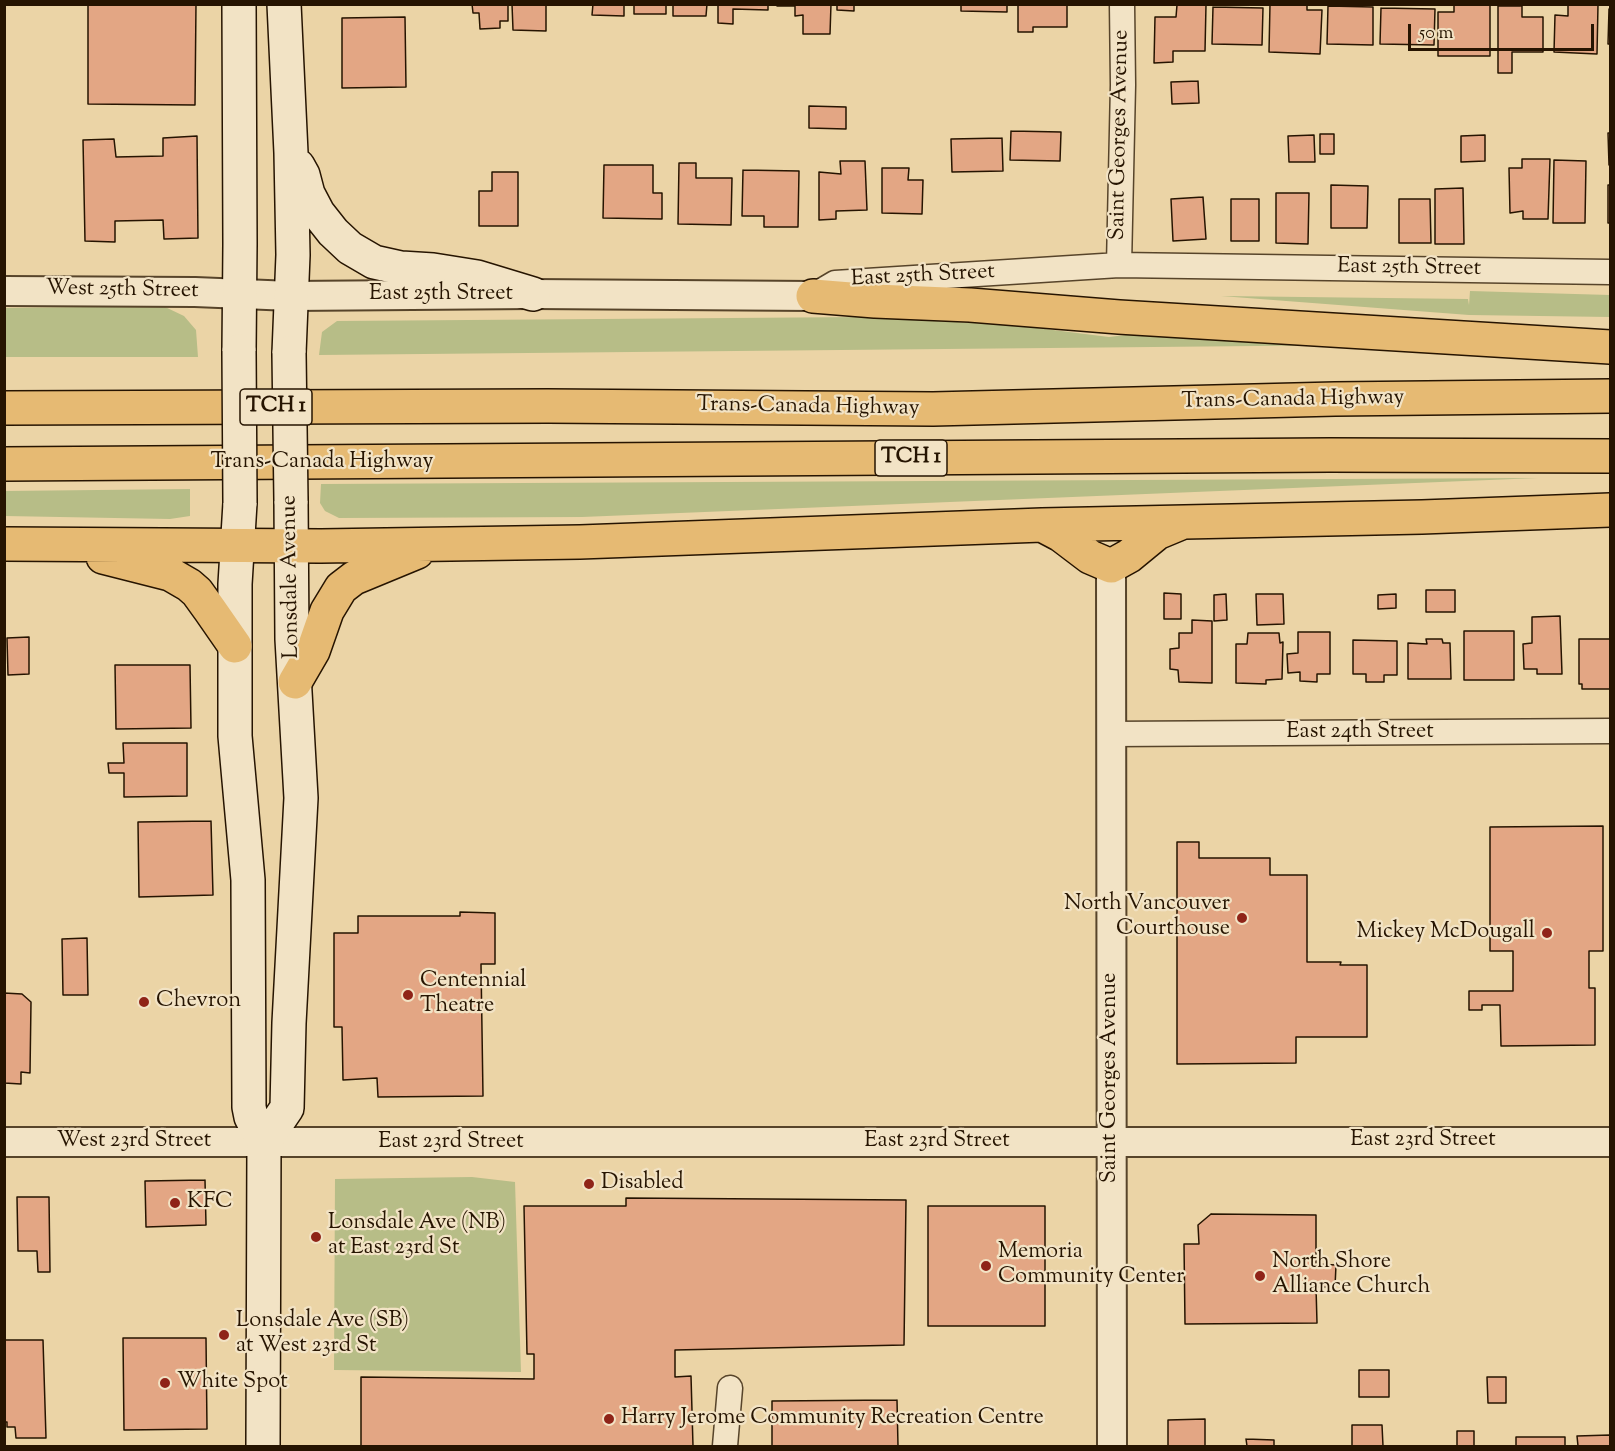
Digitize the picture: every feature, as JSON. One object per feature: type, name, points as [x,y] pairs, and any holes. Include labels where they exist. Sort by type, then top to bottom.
[{"type":"highway","points":[[813,296],[1611,347]]},
{"type":"highway","name":"Trans-Canada Highway","points":[[4,408],[560,406],[933,409],[1335,399],[1611,396]]},
{"type":"highway","name":"Trans-Canada Highway","points":[[4,464],[1330,455],[1611,456]]},
{"type":"highway","points":[[4,544],[291,546],[580,542],[1042,525],[1422,518],[1611,510]]},
{"type":"highway","points":[[1042,525],[1061,534],[1090,557],[1111,566],[1129,556],[1157,533],[1182,522]]},
{"type":"highway","points":[[55,545],[170,574],[197,592],[235,646]]},
{"type":"highway","points":[[295,682],[314,651],[327,611],[341,588],[354,578],[436,545]]},
{"type":"main road","points":[[239,4],[240,503],[235,584],[235,736],[248,880],[249,1107],[251,1117],[264,1142],[264,1446]]},
{"type":"main road","name":"Lonsdale Avenue","points":[[264,1142],[287,1108],[289,1023],[301,798],[292,639],[289,354],[293,255],[284,4]]},
{"type":"main road","points":[[291,153],[303,175],[308,194],[318,213],[350,248],[374,262],[401,268],[477,277],[533,294]]},
{"type":"street","name":"Saint Georges Avenue","points":[[1119,265],[1123,85],[1122,4]]},
{"type":"street","name":"East 25th Street","points":[[240,294],[291,296],[533,294],[813,296],[835,283],[1119,265],[1611,272]]},
{"type":"street","name":"West 25th Street","points":[[4,291],[195,291],[240,294]]},
{"type":"street","name":"Saint Georges Avenue","points":[[1111,566],[1112,1446]]},
{"type":"street","name":"East 24th Street","points":[[1110,734],[1611,731]]},
{"type":"street","name":"West 23rd Street","points":[[4,1142],[264,1142]]},
{"type":"street","name":"East 23rd Street","points":[[264,1142],[1611,1142]]},
{"type":"street","points":[[725,1446],[729,1388]]},
{"type":"green space","points":[[1470,291],[1610,295],[1610,317],[1469,315],[1221,296],[1468,299],[1469,305]]},
{"type":"green space","points":[[163,306],[184,316],[196,330],[198,357],[5,357],[5,308]]},
{"type":"green space","points":[[862,317],[1013,325],[1109,337],[1190,327],[1466,344],[319,355],[322,332],[337,321]]},
{"type":"green space","points":[[1538,478],[582,517],[339,518],[325,511],[320,503],[321,484]]},
{"type":"green space","points":[[190,489],[190,516],[170,519],[5,516],[5,491]]},
{"type":"green space","points":[[472,1177],[515,1182],[521,1372],[334,1370],[335,1179]]},
{"type":"building","points":[[88,4],[196,4],[195,105],[88,104]]},
{"type":"building","points":[[472,4],[508,4],[508,21],[500,21],[500,28],[480,29],[479,13],[473,13]]},
{"type":"building","points":[[512,4],[546,4],[546,31],[513,30]]},
{"type":"building","points":[[593,4],[624,4],[624,16],[592,15]]},
{"type":"building","points":[[634,4],[666,4],[666,14],[634,14]]},
{"type":"building","points":[[673,4],[707,4],[706,16],[673,16]]},
{"type":"building","points":[[718,4],[768,4],[768,10],[733,9],[733,24],[718,23]]},
{"type":"building","points":[[777,4],[831,4],[830,34],[803,34],[803,15],[795,16],[795,6],[777,6]]},
{"type":"building","points":[[837,4],[854,4],[854,11],[837,10]]},
{"type":"building","points":[[961,4],[1007,4],[1007,12],[961,11]]},
{"type":"building","points":[[1018,4],[1067,4],[1067,27],[1033,27],[1033,32],[1018,32]]},
{"type":"building","points":[[1270,4],[1307,4],[1307,10],[1322,10],[1320,54],[1269,52]]},
{"type":"building","points":[[1454,4],[1490,4],[1490,56],[1438,56],[1438,12],[1454,12]]},
{"type":"building","points":[[1568,4],[1598,5],[1597,54],[1554,52],[1555,15],[1568,16]]},
{"type":"building","points":[[1177,5],[1206,5],[1205,51],[1173,51],[1173,62],[1154,63],[1155,17],[1176,17]]},
{"type":"building","points":[[1328,6],[1373,7],[1373,45],[1327,44]]},
{"type":"building","points":[[1498,6],[1522,6],[1522,17],[1543,17],[1543,52],[1512,52],[1512,73],[1498,73]]},
{"type":"building","points":[[1213,7],[1263,8],[1262,45],[1212,44]]},
{"type":"building","points":[[1381,8],[1435,9],[1434,45],[1380,44]]},
{"type":"building","points":[[1609,9],[1610,44],[1608,44]]},
{"type":"building","points":[[405,17],[406,87],[342,88],[342,18]]},
{"type":"building","points":[[1198,81],[1199,103],[1172,104],[1171,82]]},
{"type":"building","points":[[809,106],[846,107],[846,129],[809,128]]},
{"type":"building","points":[[1011,131],[1061,132],[1060,161],[1010,160]]},
{"type":"building","points":[[1608,133],[1610,133],[1610,165],[1609,165]]},
{"type":"building","points":[[1320,134],[1334,134],[1334,154],[1320,154]]},
{"type":"building","points":[[1314,135],[1315,162],[1289,162],[1288,136]]},
{"type":"building","points":[[1485,135],[1485,161],[1461,162],[1461,136]]},
{"type":"building","points":[[197,136],[198,238],[164,239],[163,220],[115,221],[115,242],[85,241],[83,140],[114,139],[116,157],[163,156],[163,138]]},
{"type":"building","points":[[1002,138],[1003,171],[952,172],[951,139]]},
{"type":"building","points":[[1522,159],[1550,159],[1548,219],[1523,219],[1523,211],[1510,213],[1509,168],[1522,168]]},
{"type":"building","points":[[1554,160],[1586,161],[1585,223],[1553,223]]},
{"type":"building","points":[[840,161],[865,161],[867,210],[836,211],[836,219],[819,220],[819,172],[841,174]]},
{"type":"building","points":[[679,163],[696,163],[696,178],[732,178],[731,225],[678,224]]},
{"type":"building","points":[[604,165],[653,165],[653,193],[662,193],[662,219],[603,218]]},
{"type":"building","points":[[882,168],[909,168],[908,180],[923,180],[922,214],[882,213]]},
{"type":"building","points":[[743,170],[799,171],[798,227],[764,227],[764,216],[742,216]]},
{"type":"building","points":[[492,172],[518,172],[518,226],[479,226],[479,191],[492,191]]},
{"type":"building","points":[[1331,185],[1368,186],[1367,228],[1331,228]]},
{"type":"building","points":[[1608,185],[1610,185],[1610,223],[1608,223]]},
{"type":"building","points":[[1463,188],[1464,244],[1435,244],[1435,189]]},
{"type":"building","points":[[1276,193],[1309,193],[1308,244],[1276,243]]},
{"type":"building","points":[[1203,197],[1206,239],[1173,241],[1171,199]]},
{"type":"building","points":[[1231,199],[1259,199],[1259,241],[1231,241]]},
{"type":"building","points":[[1399,199],[1430,199],[1431,243],[1399,243]]},
{"type":"building","points":[[1426,590],[1455,590],[1455,612],[1426,612]]},
{"type":"building","points":[[1164,593],[1181,594],[1181,619],[1164,619]]},
{"type":"building","points":[[1226,594],[1227,620],[1214,621],[1214,595]]},
{"type":"building","points":[[1256,594],[1283,594],[1284,624],[1257,625]]},
{"type":"building","points":[[1396,594],[1396,608],[1378,609],[1378,595]]},
{"type":"building","points":[[1560,616],[1562,674],[1537,674],[1537,669],[1524,669],[1523,644],[1532,643],[1532,617]]},
{"type":"building","points":[[1192,620],[1212,621],[1212,683],[1179,682],[1178,670],[1170,669],[1170,649],[1179,648],[1179,633],[1192,633]]},
{"type":"building","points":[[1464,631],[1514,631],[1514,680],[1464,680]]},
{"type":"building","points":[[1298,632],[1330,632],[1330,674],[1317,674],[1317,682],[1300,681],[1300,672],[1288,673],[1287,654],[1298,653]]},
{"type":"building","points":[[1248,633],[1279,633],[1280,643],[1283,642],[1282,679],[1266,680],[1266,684],[1236,683],[1236,644],[1247,644]]},
{"type":"building","points":[[29,637],[29,674],[8,675],[7,638]]},
{"type":"building","points":[[1426,639],[1442,639],[1443,643],[1450,643],[1451,679],[1408,679],[1408,643],[1427,644]]},
{"type":"building","points":[[1579,639],[1610,639],[1610,689],[1582,689],[1582,684],[1579,684]]},
{"type":"building","points":[[1353,640],[1397,641],[1397,675],[1384,675],[1384,682],[1366,682],[1366,674],[1353,674]]},
{"type":"building","points":[[115,665],[190,665],[191,728],[116,729]]},
{"type":"building","points":[[123,743],[187,743],[187,796],[124,797],[124,773],[109,773],[108,763],[124,763]]},
{"type":"building","points":[[211,821],[213,895],[139,897],[138,822]]},
{"type":"building","name":"Mickey McDougall","points":[[1603,826],[1603,951],[1589,951],[1589,988],[1595,988],[1595,1045],[1501,1046],[1500,1005],[1482,1005],[1482,1010],[1469,1010],[1469,991],[1513,991],[1513,951],[1490,951],[1490,827]]},
{"type":"building","name":"North Vancouver Courthouse","points":[[1177,842],[1199,842],[1199,858],[1270,858],[1270,875],[1307,875],[1307,962],[1367,965],[1367,1037],[1296,1037],[1296,1063],[1177,1064]]},
{"type":"building","name":"Centennial Theatre","points":[[460,912],[495,913],[495,964],[481,964],[483,1096],[378,1097],[377,1078],[343,1080],[342,1027],[334,1027],[334,933],[358,933],[358,916],[460,916]]},
{"type":"building","points":[[87,938],[88,995],[63,995],[62,939]]},
{"type":"building","points":[[4,993],[22,994],[31,1002],[30,1073],[21,1072],[21,1084],[4,1083]]},
{"type":"building","name":"KFC","points":[[205,1180],[206,1225],[146,1227],[145,1181]]},
{"type":"building","points":[[17,1197],[49,1197],[50,1272],[38,1272],[37,1251],[18,1251]]},
{"type":"building","name":"Harry Jerome Community Recreation Centre","points":[[626,1198],[906,1200],[904,1345],[675,1350],[675,1377],[691,1376],[693,1446],[361,1446],[361,1377],[534,1379],[534,1354],[527,1354],[524,1206],[626,1206]]},
{"type":"building","name":"Memoria Community Center","points":[[928,1206],[1045,1206],[1045,1326],[928,1326]]},
{"type":"building","name":"North Shore Alliance Church","points":[[1211,1214],[1316,1215],[1316,1264],[1336,1265],[1335,1287],[1316,1287],[1317,1323],[1185,1324],[1184,1244],[1199,1244],[1198,1225]]},
{"type":"building","name":"White Spot","points":[[123,1338],[206,1338],[207,1429],[124,1430]]},
{"type":"building","points":[[4,1340],[43,1340],[46,1438],[16,1438],[15,1427],[7,1427],[7,1422],[4,1422]]},
{"type":"building","points":[[1359,1370],[1389,1370],[1389,1397],[1359,1397]]},
{"type":"building","points":[[1487,1377],[1506,1377],[1506,1403],[1488,1403]]},
{"type":"building","points":[[897,1400],[898,1446],[772,1446],[772,1401]]},
{"type":"building","points":[[1205,1419],[1205,1446],[1168,1446],[1168,1420]]},
{"type":"building","points":[[1352,1425],[1382,1425],[1383,1446],[1352,1446]]},
{"type":"building","points":[[1457,1431],[1474,1431],[1474,1446],[1457,1446]]},
{"type":"building","points":[[1610,1435],[1610,1446],[1578,1446],[1577,1436]]},
{"type":"building","points":[[1516,1437],[1565,1437],[1565,1446],[1516,1446]]},
{"type":"building","points":[[1246,1439],[1274,1440],[1274,1446],[1247,1446]]},
{"type":"place","name":"North Vancouver Courthouse","points":[[1242,918]]},
{"type":"place","name":"Mickey McDougall","points":[[1547,933]]},
{"type":"place","name":"Centennial Theatre","points":[[408,995]]},
{"type":"place","name":"Chevron","points":[[144,1002]]},
{"type":"place","name":"Disabled","points":[[589,1184]]},
{"type":"place","name":"KFC","points":[[175,1203]]},
{"type":"place","name":"Lonsdale Ave (NB) at East 23rd St","points":[[316,1237]]},
{"type":"place","name":"Memoria Community Center","points":[[986,1266]]},
{"type":"place","name":"North Shore Alliance Church","points":[[1260,1276]]},
{"type":"place","name":"Lonsdale Ave (SB) at West 23rd St","points":[[224,1335]]},
{"type":"place","name":"White Spot","points":[[165,1383]]},
{"type":"place","name":"Harry Jerome Community Recreation Centre","points":[[609,1419]]}]
